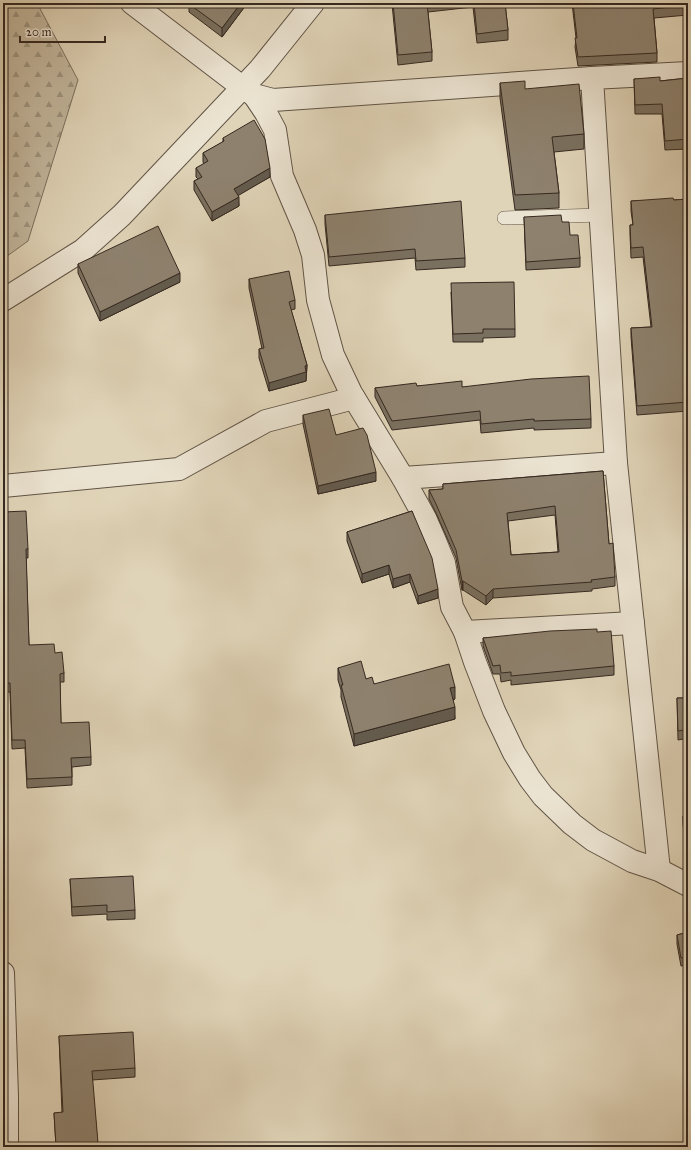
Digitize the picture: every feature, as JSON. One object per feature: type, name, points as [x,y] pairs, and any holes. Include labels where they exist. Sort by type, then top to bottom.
[{"type":"street","points":[[132,3],[248,91],[266,113],[274,130],[282,176],[305,230],[313,255],[318,300],[333,355],[354,398],[403,478],[436,541],[444,563],[452,607],[465,632],[494,711],[514,753],[530,779],[543,796],[572,824],[593,840],[632,861],[659,870],[688,885]]},
{"type":"street","points":[[3,300],[83,250],[122,215],[248,91],[260,69],[313,3]]},
{"type":"street","points":[[248,91],[273,100],[592,78],[688,73]]},
{"type":"street","points":[[592,78],[616,463],[659,870]]},
{"type":"street","points":[[3,486],[179,468],[266,421],[354,398]]},
{"type":"street","points":[[403,478],[616,463]]},
{"type":"street","points":[[465,632],[632,622]]},
{"type":"street","points":[[3,973],[8,1147]]},
{"type":"lane","points":[[504,218],[600,214]]},
{"type":"green space","points":[[3,3],[37,3],[78,80],[28,241],[3,259]]},
{"type":"building","points":[[241,3],[222,28],[189,4]]},
{"type":"building","points":[[393,3],[427,3],[432,52],[398,55]]},
{"type":"building","points":[[474,3],[505,3],[508,30],[477,34]]},
{"type":"building","points":[[573,3],[688,3],[688,5],[653,9],[657,53],[578,57],[575,38],[577,38]]},
{"type":"building","points":[[660,77],[660,81],[688,78],[688,139],[665,141],[662,104],[635,105],[634,79]]},
{"type":"building","points":[[525,81],[525,89],[579,84],[584,134],[552,137],[559,193],[515,195],[500,83]]},
{"type":"building","points":[[254,120],[265,139],[270,168],[234,189],[239,197],[212,212],[194,181],[202,177],[196,168],[208,161],[203,153],[224,141],[223,138]]},
{"type":"building","points":[[673,198],[674,200],[688,199],[688,402],[637,406],[631,328],[652,327],[643,247],[631,248],[630,225],[633,225],[631,201]]},
{"type":"building","points":[[461,201],[465,258],[416,261],[415,249],[329,257],[325,215]]},
{"type":"building","points":[[561,215],[562,222],[569,222],[570,235],[578,235],[580,258],[526,262],[524,217]]},
{"type":"building","points":[[158,226],[180,273],[100,312],[78,264]]},
{"type":"building","points":[[289,271],[295,300],[289,302],[307,365],[305,366],[306,372],[269,383],[259,349],[264,348],[249,279]]},
{"type":"building","points":[[514,282],[515,329],[483,329],[483,333],[453,334],[451,283]]},
{"type":"building","points":[[589,376],[591,419],[534,421],[534,419],[481,424],[480,411],[392,421],[375,388],[416,383],[417,386],[462,381],[462,387],[531,379]]},
{"type":"building","points":[[329,409],[336,435],[363,428],[367,435],[376,472],[318,486],[303,415]]},
{"type":"building","points":[[603,471],[609,544],[613,543],[615,577],[591,580],[592,582],[493,589],[486,596],[462,581],[456,550],[429,490],[443,489],[443,484]],"holes":[[[555,506],[559,552],[511,555],[507,513]]]},
{"type":"building","points":[[26,511],[29,645],[54,644],[55,653],[62,652],[64,673],[60,674],[61,723],[89,722],[91,757],[71,758],[72,777],[27,779],[25,740],[12,740],[10,683],[5,683],[3,642],[3,512]]},
{"type":"building","points":[[412,511],[432,558],[438,589],[418,596],[410,574],[393,579],[389,565],[362,574],[347,532]]},
{"type":"building","points":[[597,629],[597,632],[611,631],[614,666],[511,676],[511,672],[501,673],[500,665],[493,666],[483,638],[550,631]]},
{"type":"building","points":[[361,661],[366,679],[372,677],[374,684],[449,664],[455,687],[450,688],[455,707],[354,734],[338,668]]},
{"type":"building","points":[[677,698],[688,698],[688,784],[684,730],[678,731]]},
{"type":"building","points":[[688,815],[688,853],[687,854],[683,816]]},
{"type":"building","points":[[133,876],[135,910],[107,912],[107,905],[72,907],[70,879]]},
{"type":"building","points":[[688,932],[688,956],[681,958],[677,935]]},
{"type":"building","points":[[133,1032],[135,1068],[92,1071],[98,1143],[56,1146],[54,1113],[63,1112],[59,1036]]}]
